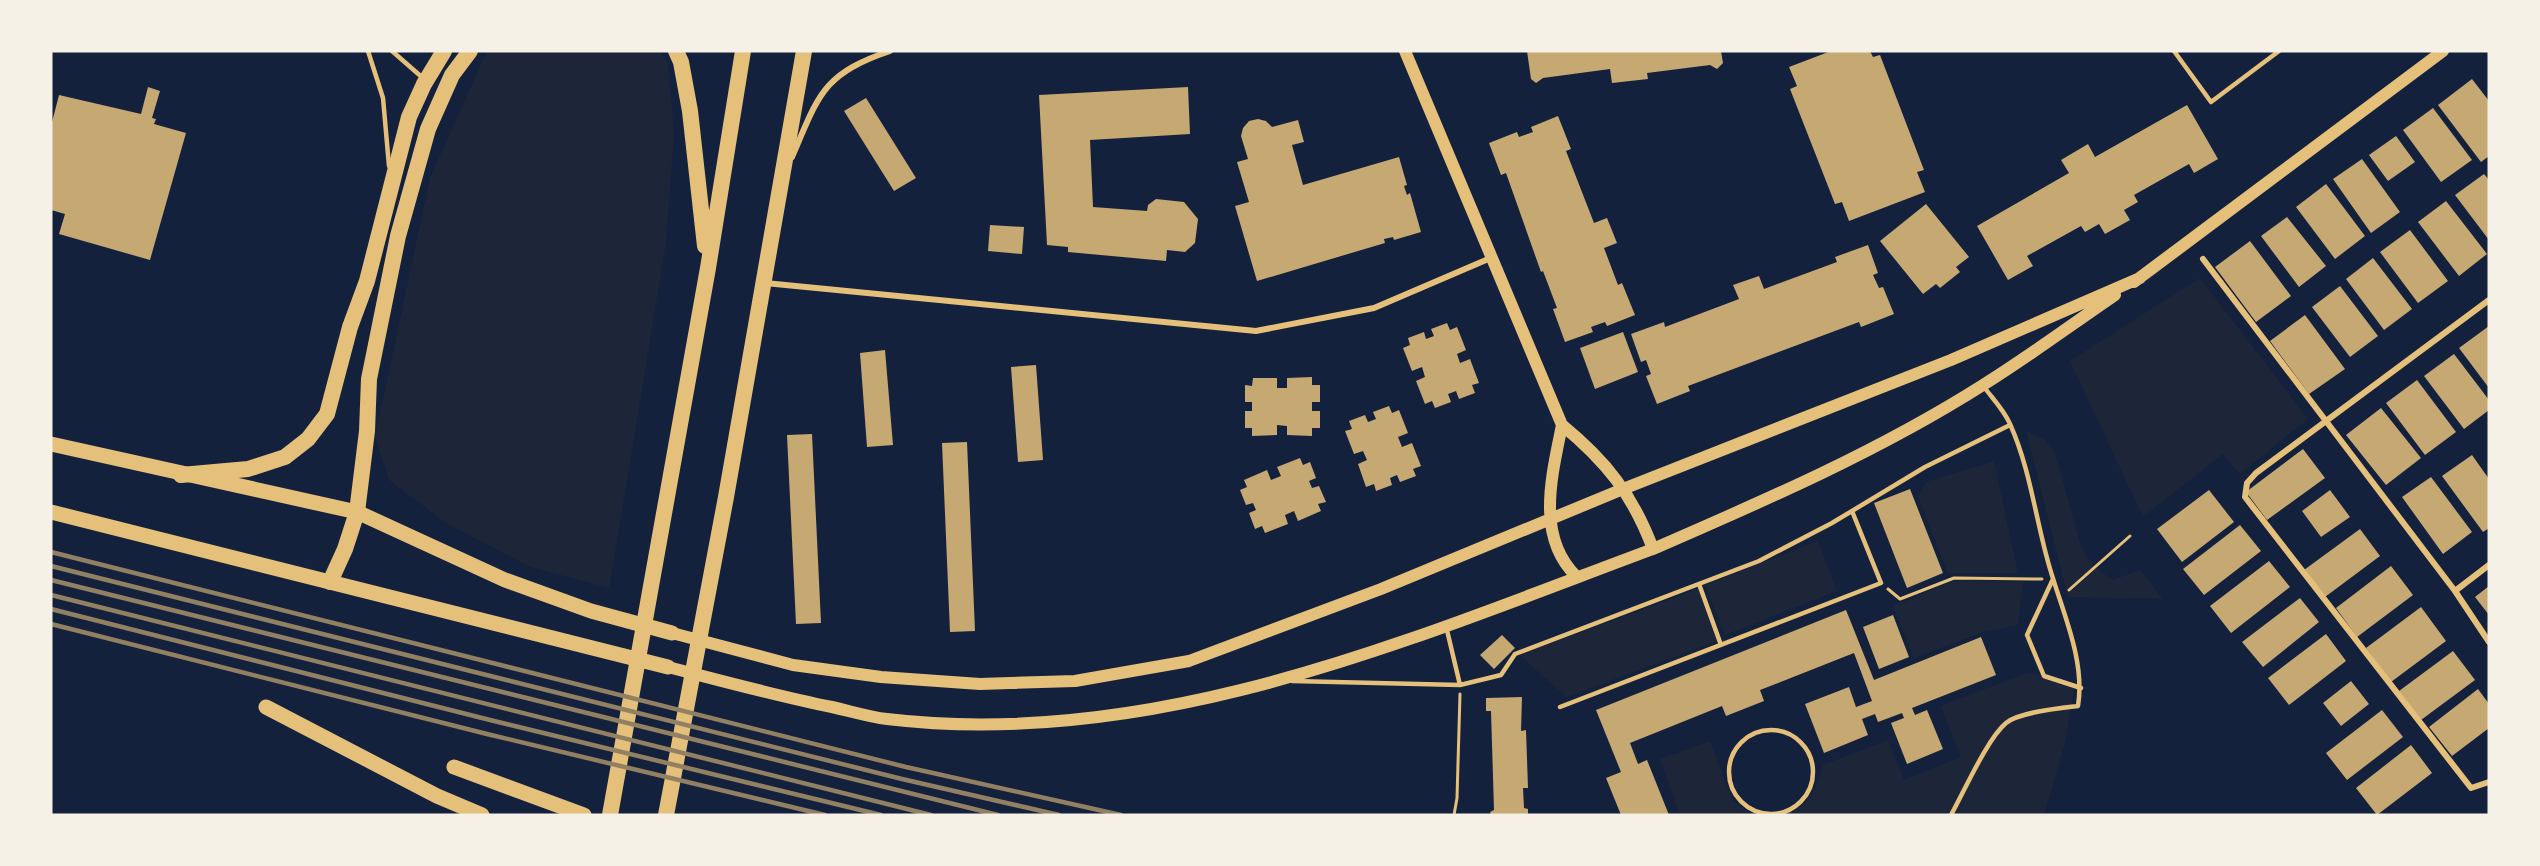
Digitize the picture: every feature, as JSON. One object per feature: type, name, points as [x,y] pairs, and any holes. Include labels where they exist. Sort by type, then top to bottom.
[{"type":"highway","points":[[181,475],[248,469],[285,457],[308,440],[327,414],[409,117],[426,81],[444,51]]},
{"type":"highway","points":[[330,582],[345,549],[357,512],[367,431],[369,379],[398,236],[428,129],[453,75],[470,51]]},
{"type":"highway","points":[[676,51],[681,62],[690,111],[708,268]]},
{"type":"highway","points":[[610,815],[708,268],[743,51]]},
{"type":"highway","points":[[666,815],[726,497],[804,51]]},
{"type":"main road","points":[[1405,51],[1562,425],[1596,453],[1623,489],[1642,518],[1653,549]]},
{"type":"main road","points":[[51,512],[668,667],[886,719],[985,725],[1083,721],[1201,700],[1314,672],[1653,549],[1782,493],[1895,435],[1982,386],[2140,278],[2443,51]]},
{"type":"main road","points":[[51,444],[181,475],[357,512],[505,579],[591,611],[793,665],[881,677],[980,684],[1075,681],[1189,661],[1371,593],[1623,489],[1951,360],[2140,278]]},
{"type":"main road","points":[[1562,425],[1554,463],[1548,520],[1565,565],[1577,577]]},
{"type":"main road","points":[[266,707],[437,796],[482,815]]},
{"type":"main road","points":[[454,767],[584,815]]},
{"type":"street","points":[[781,182],[825,86],[856,63],[890,51]]},
{"type":"street","points":[[763,283],[1256,331],[1374,308],[1493,256]]},
{"type":"street","points":[[2203,259],[2455,591],[2489,642]]},
{"type":"street","points":[[2489,300],[2328,422],[2256,473],[2247,483],[2245,497],[2471,788],[2489,782]]},
{"type":"street","points":[[2455,591],[2489,565]]},
{"type":"lane","points":[[368,51],[382,98],[388,135],[390,191]]},
{"type":"lane","points":[[392,51],[426,81]]},
{"type":"lane","points":[[2174,51],[2211,102],[2279,51]]},
{"type":"lane","points":[[1951,815],[1996,735],[2007,722],[2048,710],[2078,706],[2081,688],[2073,646],[2010,424],[1982,386]]},
{"type":"lane","points":[[1278,681],[1460,685],[1501,675],[1515,654],[1759,561],[1852,511],[1925,467],[2010,424]]},
{"type":"lane","points":[[1560,707],[1881,583],[1852,511]]},
{"type":"lane","points":[[2053,579],[2028,635],[2044,676],[2081,688]]},
{"type":"lane","points":[[1699,584],[1721,645]]},
{"type":"lane","points":[[1445,624],[1460,685]]},
{"type":"lane","points":[[1770,730],[1784,732],[1796,738],[1806,748],[1812,761],[1814,775],[1803,800],[1792,809],[1779,814],[1751,809],[1733,790],[1730,776],[1730,763],[1745,740],[1770,730]]},
{"type":"path","points":[[2059,599],[2130,536]]},
{"type":"path","points":[[1881,583],[1900,599],[1953,578],[2053,579]]},
{"type":"path","points":[[1454,815],[1457,798],[1460,685]]},
{"type":"shaded area","points":[[487,51],[659,51],[668,62],[674,133],[666,244],[609,588],[531,567],[449,525],[389,480],[375,437],[430,178]]},
{"type":"shaded area","points":[[2200,278],[2308,419],[2240,474],[2223,454],[2143,517],[2070,361]]},
{"type":"shaded area","points":[[2026,431],[2044,439],[2054,450],[2081,546],[2093,566],[2113,580],[2140,570],[2163,599],[2068,597]]},
{"type":"shaded area","points":[[1994,461],[2018,573],[1948,573],[1918,496],[1926,482]]},
{"type":"shaded area","points":[[1818,541],[1837,591],[1725,635],[1705,585]]},
{"type":"shaded area","points":[[1954,581],[2023,582],[2018,625],[1983,632],[1914,658],[1893,606]]},
{"type":"shaded area","points":[[1698,589],[1717,641],[1566,697],[1520,655]]},
{"type":"shaded area","points":[[2029,672],[2074,688],[2066,739],[2044,815],[1790,815],[1812,794],[1823,765],[1888,740],[1904,780],[1961,757],[1941,706]]},
{"type":"shaded area","points":[[1710,741],[1733,801],[1752,815],[1680,815],[1660,759]]},
{"type":"building","points":[[1527,51],[1721,51],[1723,63],[1717,69],[1710,65],[1647,73],[1648,79],[1612,83],[1610,69],[1543,78],[1536,83],[1531,79]]},
{"type":"building","points":[[1831,51],[1870,51],[1873,57],[1880,55],[1924,170],[1917,172],[1925,192],[1849,221],[1842,202],[1835,204],[1790,89],[1797,86],[1789,67]]},
{"type":"building","points":[[2472,79],[2489,101],[2489,156],[2481,162],[2438,105]]},
{"type":"building","points":[[148,87],[160,91],[152,118],[156,119],[154,124],[186,133],[150,260],[59,234],[65,214],[51,210],[51,126],[59,95],[141,114]]},
{"type":"building","points":[[1188,87],[1190,134],[1090,140],[1093,207],[1147,211],[1148,205],[1156,199],[1184,202],[1198,219],[1195,243],[1185,252],[1167,250],[1166,261],[1068,252],[1068,247],[1047,245],[1039,95]]},
{"type":"building","points":[[866,98],[916,178],[894,191],[844,111]]},
{"type":"building","points":[[2187,105],[2218,159],[2194,173],[2189,164],[2134,195],[2138,202],[2124,210],[2130,220],[2105,234],[2099,224],[2085,232],[2081,226],[2027,256],[2033,266],[2008,280],[1977,226],[2069,173],[2061,160],[2088,144],[2095,157]]},
{"type":"building","points":[[2433,108],[2472,160],[2441,182],[2403,130]]},
{"type":"building","points":[[1558,116],[1571,149],[1566,151],[1594,223],[1607,218],[1617,243],[1604,248],[1618,285],[1622,283],[1635,315],[1607,326],[1605,322],[1591,327],[1593,332],[1565,342],[1553,309],[1557,308],[1543,271],[1541,272],[1506,173],[1501,175],[1489,143],[1517,132],[1519,137],[1533,132],[1531,127]]},
{"type":"building","points":[[1258,119],[1266,121],[1272,127],[1298,120],[1304,142],[1292,145],[1303,185],[1399,157],[1407,185],[1404,186],[1407,195],[1410,193],[1421,232],[1394,240],[1393,237],[1384,239],[1385,243],[1257,281],[1235,206],[1249,202],[1237,162],[1248,159],[1241,136],[1243,128],[1249,121]]},
{"type":"building","points":[[2396,136],[2415,162],[2388,181],[2369,155]]},
{"type":"building","points":[[2362,159],[2400,212],[2371,233],[2333,179]]},
{"type":"building","points":[[2484,174],[2489,180],[2489,240],[2455,195]]},
{"type":"building","points":[[2326,184],[2365,236],[2335,259],[2296,207]]},
{"type":"building","points":[[2446,201],[2487,254],[2459,276],[2418,222]]},
{"type":"building","points":[[1926,204],[1969,257],[1956,267],[1960,272],[1940,288],[1936,284],[1923,294],[1880,241]]},
{"type":"building","points":[[2287,217],[2326,266],[2299,287],[2261,236]]},
{"type":"building","points":[[990,225],[1024,227],[1022,254],[988,251]]},
{"type":"building","points":[[2410,230],[2448,281],[2418,303],[2380,252]]},
{"type":"building","points":[[2250,241],[2291,296],[2256,322],[2215,267]]},
{"type":"building","points":[[1868,245],[1878,273],[1873,275],[1879,288],[1883,287],[1894,314],[1861,327],[1859,322],[1688,386],[1690,391],[1657,404],[1646,376],[1651,374],[1646,360],[1641,362],[1631,334],[1664,322],[1665,327],[1739,299],[1733,285],[1759,276],[1764,289],[1837,262],[1835,257]]},
{"type":"building","points":[[2373,258],[2412,309],[2384,330],[2346,279]]},
{"type":"building","points":[[2340,286],[2378,336],[2350,357],[2312,307]]},
{"type":"building","points":[[2305,315],[2345,369],[2309,394],[2270,341]]},
{"type":"building","points":[[1447,323],[1450,330],[1457,327],[1466,350],[1457,354],[1460,363],[1470,359],[1479,383],[1472,385],[1475,393],[1459,399],[1456,391],[1448,394],[1451,402],[1435,408],[1432,401],[1425,404],[1416,381],[1425,377],[1422,367],[1412,371],[1403,348],[1410,345],[1408,338],[1424,332],[1426,339],[1434,336],[1431,329]]},
{"type":"building","points":[[2489,326],[2489,388],[2459,348]]},
{"type":"building","points":[[1623,332],[1638,372],[1595,389],[1580,348]]},
{"type":"building","points":[[885,350],[893,445],[867,447],[860,353]]},
{"type":"building","points":[[2454,354],[2489,400],[2489,410],[2464,429],[2424,376]]},
{"type":"building","points":[[1036,365],[1043,460],[1018,462],[1011,367]]},
{"type":"building","points":[[1312,377],[1312,385],[1320,385],[1320,402],[1312,402],[1312,411],[1320,411],[1320,428],[1312,428],[1312,436],[1287,435],[1287,426],[1277,425],[1277,435],[1252,436],[1252,428],[1245,428],[1245,411],[1252,411],[1252,402],[1245,402],[1245,385],[1252,386],[1253,378],[1277,378],[1277,388],[1287,388],[1287,378]]},
{"type":"building","points":[[2417,380],[2456,432],[2425,455],[2386,403]]},
{"type":"building","points":[[1389,406],[1392,413],[1399,410],[1408,433],[1398,437],[1402,447],[1412,443],[1421,466],[1413,469],[1416,476],[1400,482],[1397,475],[1390,478],[1392,485],[1376,491],[1374,484],[1366,487],[1358,464],[1367,460],[1363,451],[1354,454],[1345,431],[1352,429],[1349,421],[1365,415],[1368,422],[1376,419],[1373,412]]},
{"type":"building","points":[[2381,408],[2421,458],[2386,485],[2346,435]]},
{"type":"building","points":[[812,434],[821,623],[796,624],[787,435]]},
{"type":"building","points":[[967,442],[975,631],[950,632],[942,443]]},
{"type":"building","points":[[2303,449],[2325,478],[2267,520],[2246,492]]},
{"type":"building","points":[[2472,455],[2489,479],[2489,528],[2483,532],[2442,476]]},
{"type":"building","points":[[1300,458],[1303,465],[1310,462],[1316,478],[1309,481],[1312,488],[1319,486],[1326,502],[1318,504],[1321,511],[1298,521],[1294,511],[1285,515],[1288,524],[1265,533],[1262,526],[1255,529],[1249,513],[1256,510],[1253,503],[1246,505],[1240,490],[1247,487],[1244,480],[1267,470],[1271,480],[1281,476],[1277,467]]},
{"type":"building","points":[[2431,477],[2472,532],[2443,554],[2402,497]]},
{"type":"building","points":[[1910,489],[1943,573],[1907,588],[1874,503]]},
{"type":"building","points":[[2209,490],[2234,522],[2182,562],[2157,529]]},
{"type":"building","points":[[2330,490],[2350,517],[2321,537],[2302,511]]},
{"type":"building","points":[[2240,525],[2261,551],[2204,595],[2183,569]]},
{"type":"building","points":[[2360,529],[2380,556],[2325,597],[2304,570]]},
{"type":"building","points":[[2269,561],[2290,587],[2231,633],[2210,606]]},
{"type":"building","points":[[2391,566],[2413,595],[2357,637],[2336,608]]},
{"type":"building","points":[[2489,586],[2489,615],[2475,597]]},
{"type":"building","points":[[2300,598],[2319,622],[2263,667],[2242,642]]},
{"type":"building","points":[[2421,607],[2446,641],[2391,682],[2366,648]]},
{"type":"building","points":[[1846,610],[1874,680],[1981,637],[1996,675],[1912,708],[1915,715],[1927,710],[1943,749],[1907,764],[1891,723],[1904,718],[1902,713],[1878,722],[1875,714],[1862,719],[1868,735],[1824,753],[1805,704],[1849,687],[1856,707],[1872,701],[1854,653],[1760,690],[1764,701],[1726,716],[1722,706],[1630,743],[1638,764],[1647,760],[1669,815],[1621,815],[1606,778],[1621,772],[1596,710]]},
{"type":"building","points":[[1893,615],[1909,657],[1879,669],[1863,627]]},
{"type":"building","points":[[2326,634],[2346,661],[2289,705],[2268,678]]},
{"type":"building","points":[[1502,635],[1515,648],[1494,669],[1480,655]]},
{"type":"building","points":[[2453,651],[2475,680],[2421,720],[2399,691]]},
{"type":"building","points":[[2351,681],[2369,704],[2341,726],[2323,703]]},
{"type":"building","points":[[2478,689],[2489,704],[2489,728],[2452,756],[2429,727]]},
{"type":"building","points":[[1522,697],[1521,731],[1526,730],[1528,788],[1523,788],[1524,808],[1528,809],[1528,815],[1491,815],[1490,812],[1494,810],[1491,711],[1486,711],[1486,698]]},
{"type":"building","points":[[2382,710],[2403,737],[2347,780],[2326,753]]},
{"type":"building","points":[[2411,745],[2432,773],[2377,815],[2356,788]]},
{"type":"railway","points":[[51,552],[906,767],[1121,815]]},
{"type":"railway","points":[[51,566],[902,779],[1059,815]]},
{"type":"railway","points":[[51,580],[998,815]]},
{"type":"railway","points":[[51,595],[931,815]]},
{"type":"railway","points":[[51,609],[490,720],[881,815]]},
{"type":"railway","points":[[51,624],[487,734],[825,815]]}]
